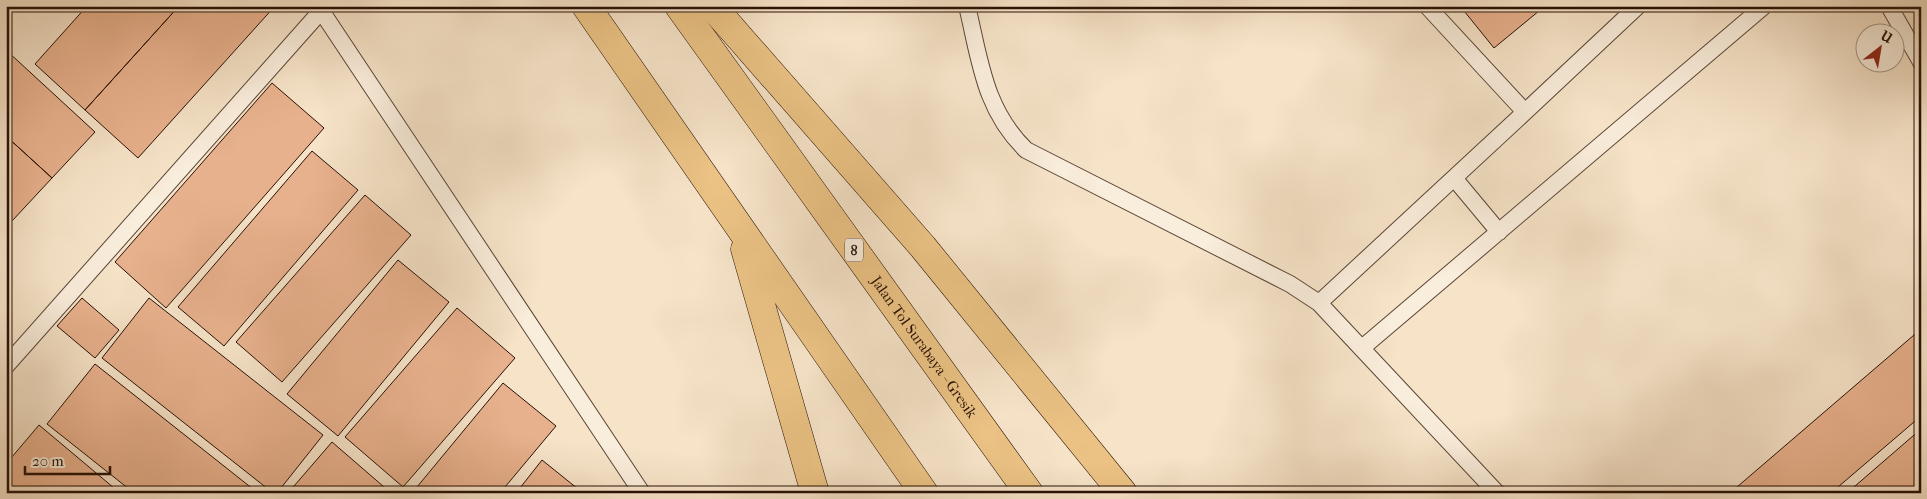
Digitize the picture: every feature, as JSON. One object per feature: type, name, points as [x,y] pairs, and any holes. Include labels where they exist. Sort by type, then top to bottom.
[{"type":"highway","points":[[586,6],[924,493]]},
{"type":"highway","name":"Jalan Tol Surabaya - Gresik","points":[[679,6],[1029,493]]},
{"type":"highway","points":[[712,6],[923,247],[1123,493]]},
{"type":"highway","points":[[740,228],[815,493]]},
{"type":"lane","points":[[967,6],[988,94],[1010,134],[1026,150],[1290,284],[1319,302],[1497,493]]},
{"type":"lane","points":[[1427,6],[1525,112]]},
{"type":"lane","points":[[1319,302],[1638,6]]},
{"type":"lane","points":[[1889,6],[1921,62]]},
{"type":"lane","points":[[1362,348],[1763,7]]},
{"type":"lane","points":[[6,366],[319,8],[642,493]]},
{"type":"lane","points":[[1454,178],[1499,232]]},
{"type":"building","points":[[87,6],[179,6],[85,110],[35,64]]},
{"type":"building","points":[[179,6],[275,6],[138,158],[85,110]]},
{"type":"building","points":[[1460,6],[1545,6],[1494,48]]},
{"type":"building","points":[[6,50],[95,132],[52,178],[6,136]]},
{"type":"building","points":[[272,83],[324,128],[166,308],[115,262]]},
{"type":"building","points":[[6,136],[52,178],[12,221],[6,216]]},
{"type":"building","points":[[312,151],[358,190],[224,346],[178,307]]},
{"type":"building","points":[[365,195],[411,235],[282,382],[236,342]]},
{"type":"building","points":[[398,260],[449,302],[338,436],[287,394]]},
{"type":"building","points":[[82,298],[119,330],[95,358],[57,326]]},
{"type":"building","points":[[149,298],[323,435],[277,493],[273,493],[102,358]]},
{"type":"building","points":[[457,308],[515,358],[403,487],[345,437]]},
{"type":"building","points":[[1921,329],[1921,416],[1831,493],[1730,493]]},
{"type":"building","points":[[95,364],[258,493],[134,493],[47,424]]},
{"type":"building","points":[[503,383],[556,426],[500,493],[412,493]]},
{"type":"building","points":[[39,425],[120,493],[6,493],[6,464]]},
{"type":"building","points":[[1921,429],[1921,493],[1847,493]]},
{"type":"building","points":[[332,442],[391,493],[288,493]]},
{"type":"building","points":[[542,460],[583,493],[516,493]]}]
